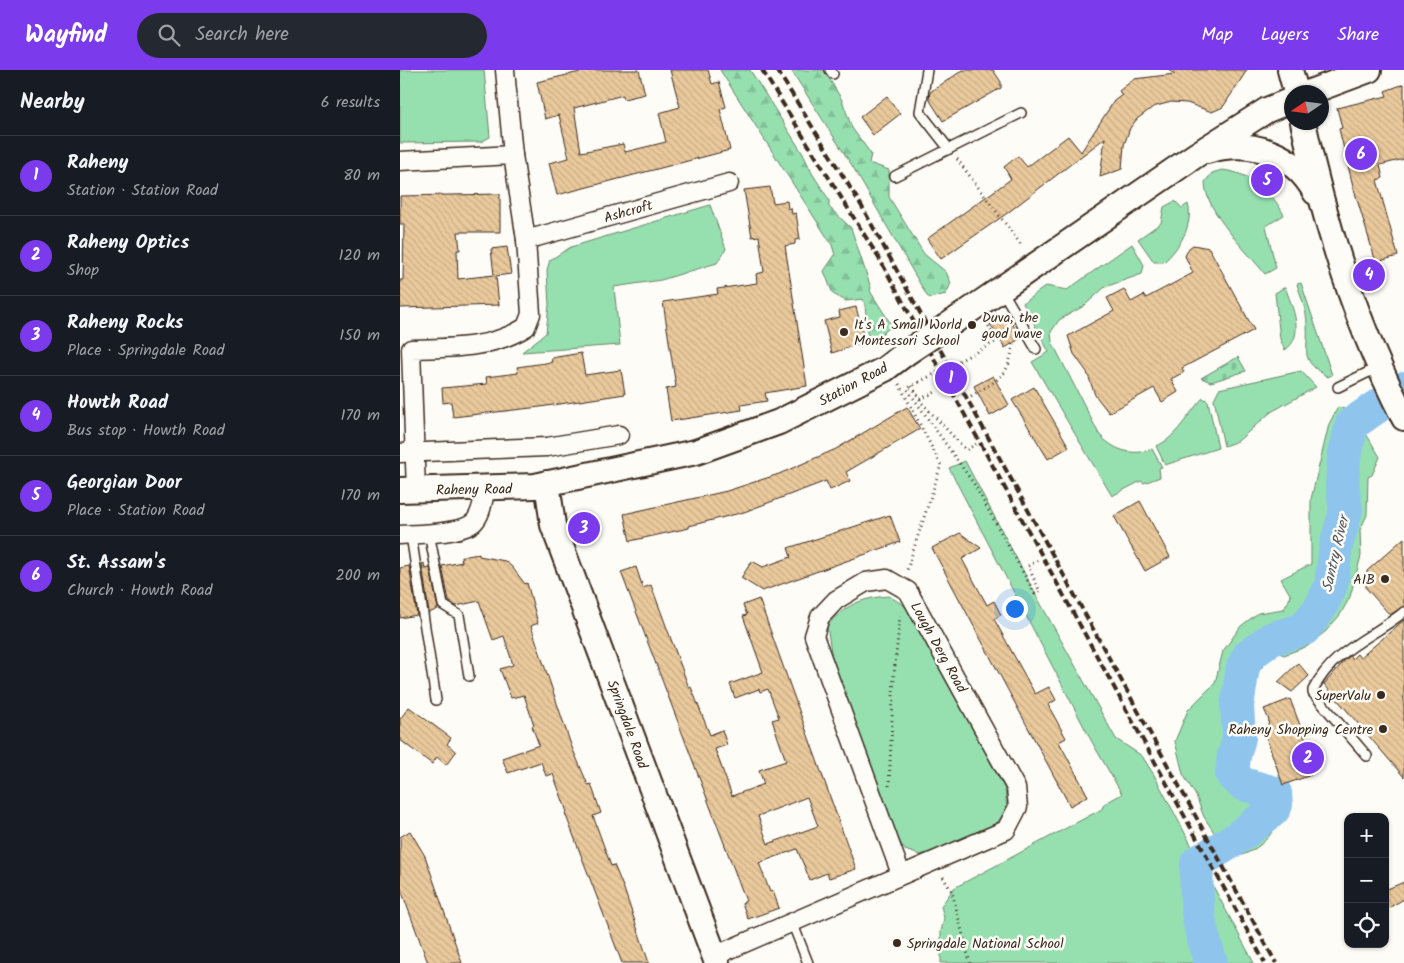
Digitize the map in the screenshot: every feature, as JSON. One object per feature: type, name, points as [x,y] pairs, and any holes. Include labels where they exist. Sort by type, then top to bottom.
[{"type":"main road","points":[[1290,70],[1294,85]]},
{"type":"main road","points":[[1329,85],[1369,70]]},
{"type":"main road","name":"Station Road","points":[[547,483],[696,452],[779,422],[885,369],[1196,154],[1267,110],[1284,103]]},
{"type":"main road","points":[[1305,130],[1328,221],[1362,327],[1402,414]]},
{"type":"main road","name":"Station Road","points":[[1196,154],[1214,149],[1238,147],[1258,148],[1276,154],[1303,174],[1314,190],[1328,221]]},
{"type":"main road","name":"Raheny Road","points":[[408,490],[519,488],[547,483]]},
{"type":"main road","name":"Springdale Road","points":[[547,483],[554,525],[715,959]]},
{"type":"street","points":[[408,490],[406,349],[463,347],[494,343],[513,336],[526,328],[530,314],[526,240],[513,155],[505,70]]},
{"type":"street","points":[[400,161],[513,155]]},
{"type":"street","name":"Ashcroft","points":[[526,240],[730,183]]},
{"type":"street","points":[[407,452],[547,447],[619,435]]},
{"type":"street","points":[[405,535],[452,530],[474,523],[480,513],[486,488]]},
{"type":"street","name":"Lough Derg Road","points":[[715,959],[792,922],[1006,830],[1018,807],[1016,788],[908,591],[887,579],[866,582],[836,600],[820,617],[814,636],[901,874]]},
{"type":"lane","points":[[927,70],[920,112],[949,149]]},
{"type":"lane","points":[[894,176],[1021,113]]},
{"type":"lane","points":[[1001,288],[1036,349]]},
{"type":"lane","points":[[1338,387],[1383,376]]},
{"type":"lane","points":[[429,533],[443,605],[459,615],[469,676]]},
{"type":"lane","points":[[405,535],[436,700]]},
{"type":"lane","points":[[1367,756],[1312,693],[1323,671],[1363,638],[1385,626],[1404,612]]},
{"type":"lane","points":[[792,922],[808,963]]},
{"type":"path","points":[[949,149],[1022,246]]},
{"type":"path","points":[[971,396],[996,382],[1010,366],[1013,343]]},
{"type":"path","points":[[976,352],[907,389],[974,484],[1035,594],[1040,592],[1028,566],[1040,559]]},
{"type":"path","points":[[912,386],[920,399],[966,450],[976,444]]},
{"type":"path","points":[[920,399],[938,390]]},
{"type":"path","points":[[933,861],[952,892],[970,963]]},
{"type":"green space","points":[[400,70],[484,70],[490,137],[481,142],[400,143]]},
{"type":"green space","points":[[720,70],[750,70],[803,154],[812,173],[829,200],[829,207],[851,228],[871,288],[870,291],[892,326],[875,339],[868,336],[863,299],[846,301],[833,294],[824,271],[835,255],[832,245]]},
{"type":"green space","points":[[791,70],[824,70],[842,100],[852,128],[871,154],[869,163],[889,170],[889,197],[924,254],[946,272],[951,283],[946,294],[930,298],[927,296],[853,167]]},
{"type":"green space","points":[[1222,170],[1242,175],[1259,184],[1273,198],[1284,215],[1266,226],[1276,268],[1265,274],[1228,231],[1212,206],[1207,194],[1205,182],[1212,173]]},
{"type":"green space","points":[[1175,201],[1182,208],[1188,204],[1189,220],[1187,228],[1180,243],[1170,256],[1164,262],[1154,262],[1138,239],[1161,223],[1164,207]]},
{"type":"green space","points":[[710,205],[726,249],[717,263],[661,280],[614,287],[620,345],[522,352],[546,333],[549,305],[547,270],[550,260],[571,247]]},
{"type":"green space","points":[[1132,244],[1144,265],[1142,274],[1105,287],[1084,306],[1059,320],[1051,332],[1052,342],[1099,434],[1110,444],[1130,452],[1152,449],[1162,467],[1159,468],[1160,477],[1144,483],[1141,481],[1112,496],[1032,362],[1049,352],[1023,303],[1046,286],[1067,290]]},
{"type":"green space","points":[[1301,283],[1332,375],[1328,377],[1312,365],[1307,355],[1307,320],[1297,284]]},
{"type":"green space","points":[[1285,287],[1294,312],[1296,329],[1295,337],[1285,350],[1280,339],[1275,293]]},
{"type":"green space","points":[[1238,357],[1246,371],[1211,382],[1201,378]]},
{"type":"green space","points":[[1301,371],[1316,387],[1271,412],[1238,441],[1224,446],[1214,399],[1219,389]]},
{"type":"green space","points":[[1203,398],[1208,401],[1218,448],[1165,465],[1156,446],[1163,443],[1176,432]]},
{"type":"green space","points":[[1338,407],[1353,412],[1380,457],[1372,475],[1368,477],[1367,515],[1360,530],[1361,556],[1350,597],[1340,615],[1326,631],[1308,646],[1284,655],[1279,653],[1234,692],[1233,720],[1236,732],[1229,753],[1240,774],[1270,785],[1276,790],[1281,803],[1279,818],[1269,836],[1252,850],[1238,856],[1219,840],[1204,817],[1196,796],[1183,774],[1175,741],[1188,710],[1215,683],[1223,651],[1241,626],[1258,613],[1284,609],[1291,596],[1281,579],[1311,564],[1311,499],[1329,424]]},
{"type":"green space","points":[[965,461],[1038,599],[1116,739],[1142,756],[1154,775],[1254,963],[941,963],[941,932],[944,918],[941,906],[954,888],[1102,809],[1104,804],[1122,794],[1092,742],[949,468]]},
{"type":"green space","points":[[889,596],[908,608],[1005,789],[1007,809],[996,824],[946,847],[920,855],[905,850],[888,818],[832,658],[827,626],[840,613],[854,604]]},
{"type":"building","points":[[579,70],[639,70],[645,94],[624,99],[623,95],[574,108],[581,152],[623,144],[625,152],[666,142],[659,113],[680,107],[670,70],[708,70],[712,84],[719,82],[726,107],[720,109],[730,150],[557,195],[549,163],[569,158],[559,115],[545,119],[537,82],[580,72]]},
{"type":"building","points":[[963,70],[993,70],[1001,82],[1001,88],[943,121],[929,99],[930,92]]},
{"type":"building","points":[[1168,70],[1247,70],[1223,107],[1212,112],[1187,103],[1171,102],[1153,107],[1137,119],[1130,128],[1124,145],[1122,169],[1100,177],[1105,138],[1006,214],[941,259],[927,239],[1011,179],[1004,167],[1018,156],[1027,167],[1068,136],[1081,152],[1114,101],[1122,95],[1119,91],[1134,79],[1175,74]]},
{"type":"building","points":[[1404,84],[1404,159],[1380,165],[1383,178],[1377,180],[1398,256],[1376,262],[1353,186],[1339,129],[1342,128],[1337,108],[1387,96],[1385,91]]},
{"type":"building","points":[[887,96],[900,114],[873,135],[860,117]]},
{"type":"building","points":[[770,187],[773,203],[787,201],[788,209],[791,208],[792,214],[796,213],[800,239],[795,240],[795,244],[785,246],[807,386],[765,393],[767,401],[741,405],[742,410],[671,421],[666,389],[676,387],[663,302],[718,294],[717,289],[757,283],[756,274],[764,272],[759,236],[752,237],[744,190]]},
{"type":"building","points":[[500,194],[500,232],[458,232],[460,250],[457,250],[458,279],[494,275],[491,249],[507,247],[511,274],[496,276],[499,305],[400,308],[400,280],[403,280],[404,224],[400,224],[400,196]]},
{"type":"building","points":[[1193,245],[1209,248],[1254,330],[1182,368],[1184,372],[1171,379],[1178,392],[1162,402],[1154,388],[1109,413],[1095,395],[1087,372],[1074,354],[1068,336],[1114,311],[1107,298],[1124,289],[1131,302],[1144,295],[1146,298],[1193,273],[1185,256]]},
{"type":"building","name":"It's A Small World Montessori School","points":[[856,307],[865,342],[832,353],[824,321],[840,317],[839,311]]},
{"type":"building","points":[[1006,314],[1021,338],[1005,348],[990,324]]},
{"type":"building","points":[[581,353],[585,375],[621,370],[625,394],[540,407],[453,417],[451,402],[443,403],[442,388],[487,384],[486,377],[518,373],[517,367],[552,362],[551,358]]},
{"type":"building","points":[[993,376],[1009,405],[990,416],[974,386]]},
{"type":"building","points":[[1034,387],[1069,447],[1048,459],[1012,400]]},
{"type":"building","points":[[907,407],[920,429],[846,472],[850,481],[830,490],[826,481],[744,512],[689,526],[689,528],[630,541],[624,514],[727,491],[779,474],[836,449]]},
{"type":"building","points":[[1140,501],[1170,557],[1145,571],[1114,516]]},
{"type":"building","points":[[890,515],[900,542],[762,591],[741,578],[752,561],[763,567],[791,557],[788,548]]},
{"type":"building","points":[[960,533],[981,548],[962,559],[987,605],[994,601],[1001,615],[994,619],[1035,694],[1049,687],[1056,700],[1048,705],[1066,738],[1059,742],[1088,796],[1070,806],[932,548]]},
{"type":"building","name":"AIB","points":[[1404,538],[1404,606],[1390,615],[1366,588],[1367,571]]},
{"type":"building","points":[[479,554],[479,556],[505,561],[525,584],[527,583],[538,623],[531,626],[571,745],[588,785],[591,784],[601,813],[593,816],[611,866],[614,865],[624,889],[649,963],[622,963],[565,813],[567,812],[553,774],[546,776],[541,762],[508,773],[502,758],[539,745],[532,726],[534,725],[524,695],[511,698],[500,669],[513,665],[504,636],[493,640],[479,601],[456,606],[449,601],[442,566],[462,562],[461,557]]},
{"type":"building","points":[[424,563],[425,569],[430,568],[438,609],[429,613],[422,564]]},
{"type":"building","points":[[409,566],[417,615],[400,618],[400,568]]},
{"type":"building","points":[[636,567],[643,588],[651,585],[689,688],[691,687],[710,735],[722,730],[727,745],[715,749],[732,796],[764,784],[759,770],[786,761],[772,720],[779,718],[768,689],[760,692],[759,689],[735,698],[730,684],[763,672],[743,616],[747,615],[743,605],[759,599],[856,869],[829,878],[827,873],[810,880],[797,849],[759,863],[770,892],[773,891],[779,908],[748,919],[742,903],[746,901],[621,572]],"holes":[[[807,797],[818,826],[768,844],[758,816]]]},
{"type":"building","name":"Raheny Shopping Centre","points":[[1404,620],[1404,777],[1324,684],[1346,659],[1350,656],[1352,659],[1357,654],[1360,658]]},
{"type":"building","points":[[1298,663],[1309,676],[1292,692],[1278,682]]},
{"type":"building","points":[[1290,699],[1316,767],[1309,770],[1311,775],[1283,785],[1266,737],[1269,720],[1264,709]]},
{"type":"building","points":[[409,707],[451,738],[447,744],[456,752],[446,765],[437,757],[432,764],[400,740],[400,719]]},
{"type":"building","points":[[410,831],[425,856],[462,963],[428,963],[400,887],[400,837]]},
{"type":"building","points":[[1404,882],[1404,899],[1389,908],[1389,903],[1389,888]]},
{"type":"waterway","name":"Santry River","points":[[1211,963],[1198,914],[1197,863],[1237,838],[1273,810],[1276,805],[1275,793],[1243,784],[1232,774],[1239,738],[1237,706],[1243,667],[1249,655],[1271,639],[1304,629],[1321,607],[1331,585],[1336,546],[1346,510],[1342,483],[1344,458],[1352,424],[1404,388]]},
{"type":"railway","points":[[762,70],[880,260],[1265,963]]},
{"type":"railway","points":[[777,70],[861,205],[1276,963]]},
{"type":"place","name":"St. Assam's","points":[[1361,154]]},
{"type":"place","name":"Georgian Door","points":[[1267,180]]},
{"type":"place","name":"Howth Road","points":[[1369,275]]},
{"type":"place","name":"Duva, the good wave","points":[[972,325]]},
{"type":"place","name":"It's A Small World Montessori School","points":[[844,332]]},
{"type":"place","name":"Raheny","points":[[951,378]]},
{"type":"place","name":"Raheny Rocks","points":[[584,528]]},
{"type":"place","name":"AIB","points":[[1385,579]]},
{"type":"place","name":"SuperValu","points":[[1381,695]]},
{"type":"place","name":"Raheny Shopping Centre","points":[[1383,729]]},
{"type":"place","name":"Raheny Optics","points":[[1308,758]]},
{"type":"place","name":"Springdale National School","points":[[897,943]]}]
